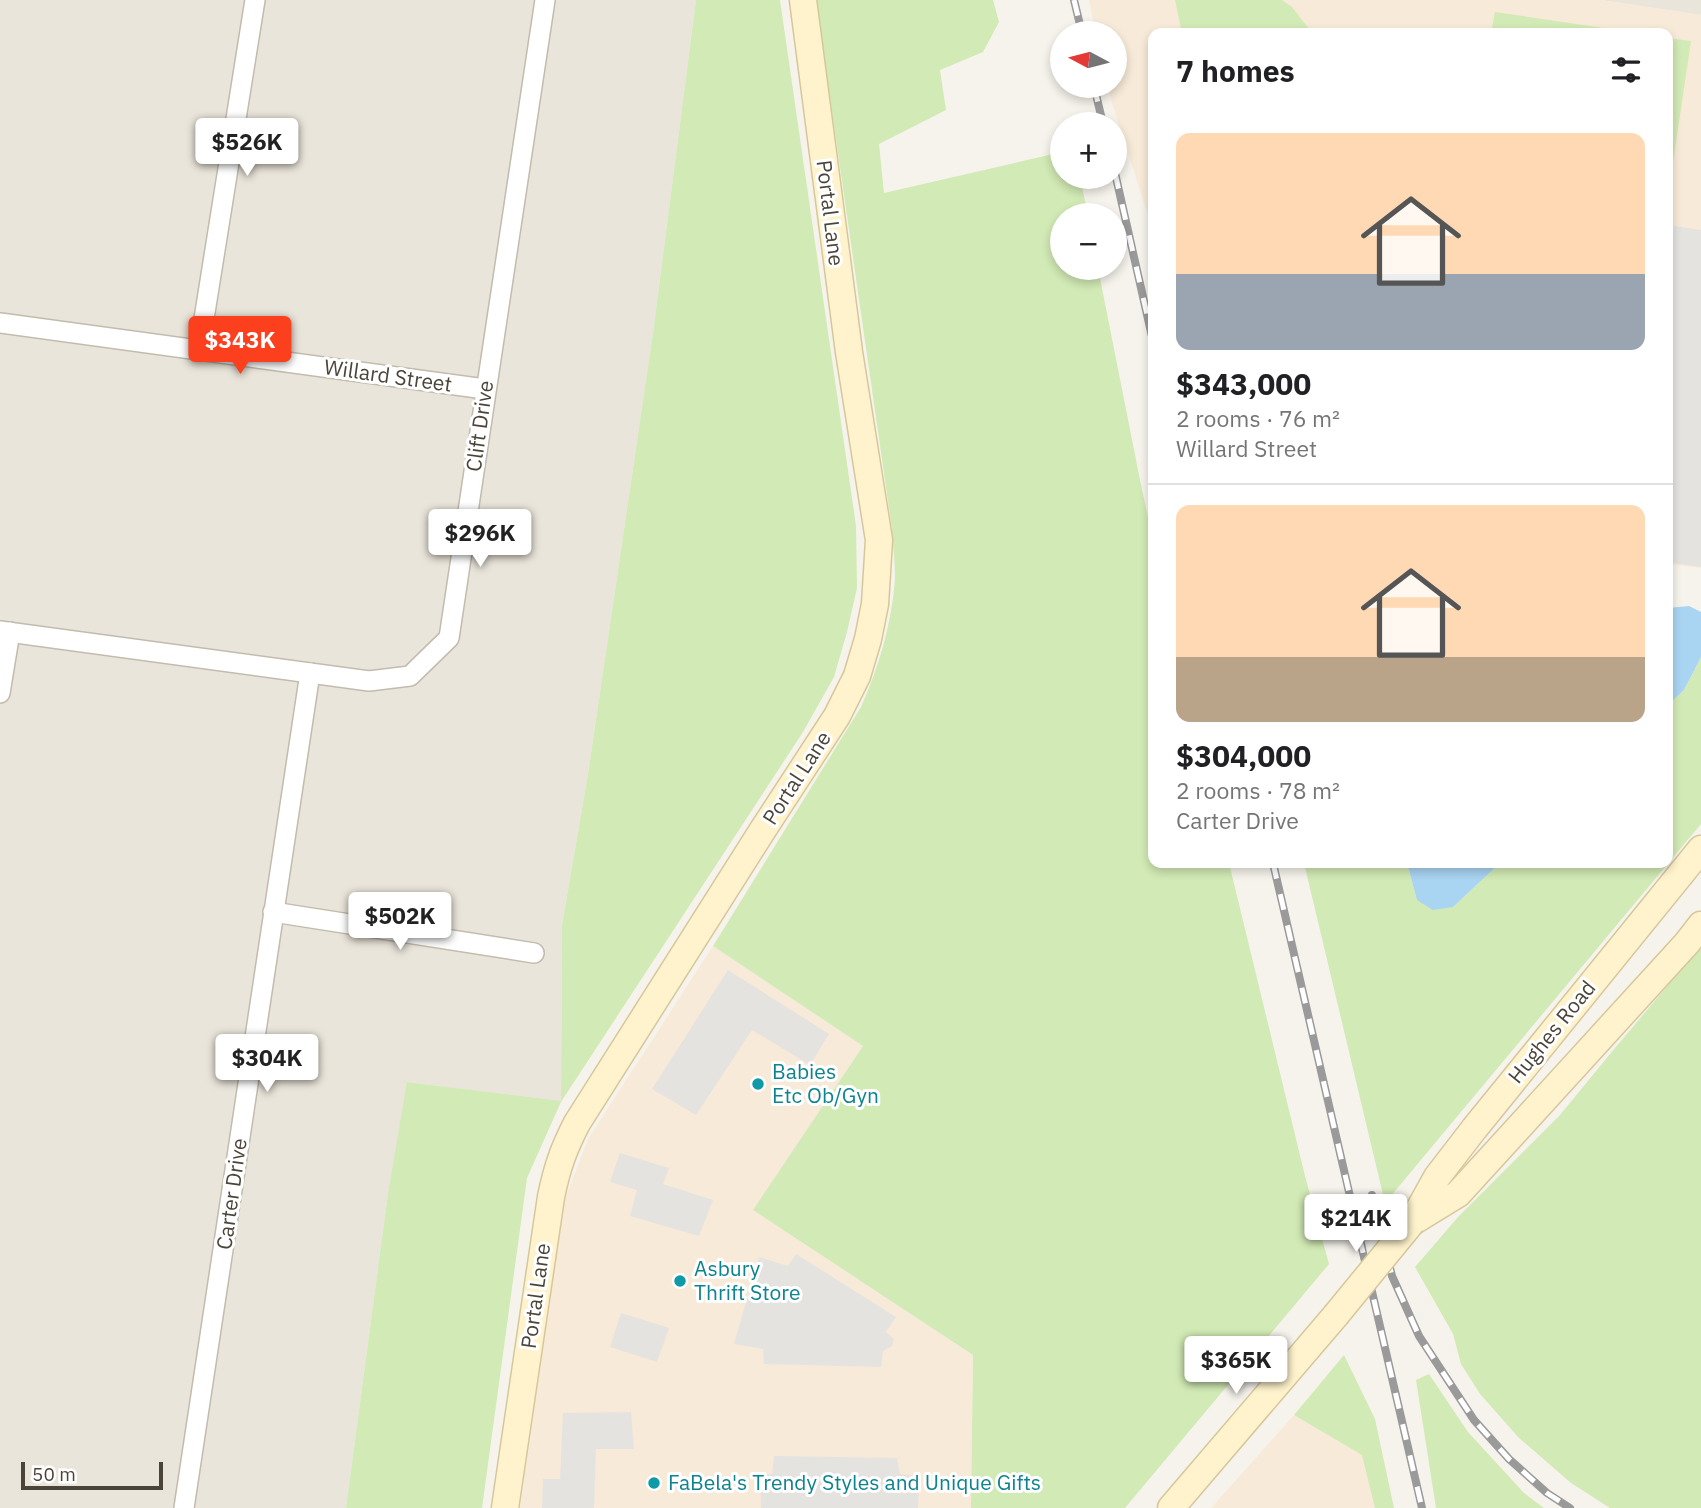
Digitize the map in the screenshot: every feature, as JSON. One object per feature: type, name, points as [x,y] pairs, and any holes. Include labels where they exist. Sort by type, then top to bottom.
[{"type":"street","points":[[199,350],[255,0]]},
{"type":"street","name":"Clift Drive","points":[[5,632],[369,681],[410,676],[449,638],[545,0]]},
{"type":"street","name":"Portal Lane","points":[[505,1508],[551,1197],[556,1168],[565,1146],[837,716],[857,676],[869,639],[875,604],[879,540],[849,352],[803,0]]},
{"type":"street","name":"Willard Street","points":[[0,323],[485,389]]},
{"type":"street","points":[[0,693],[5,632]]},
{"type":"street","name":"Carter Drive","points":[[184,1508],[310,673]]},
{"type":"street","name":"Hughes Road","points":[[1171,1508],[1412,1222],[1437,1177],[1474,1129],[1701,849]]},
{"type":"street","points":[[273,912],[534,953]]},
{"type":"street","name":"Hughes Road","points":[[1412,1222],[1458,1194],[1701,925]]},
{"type":"shaded area","points":[[0,0],[696,0],[653,333],[588,774],[562,925],[561,1102],[408,1082],[388,1193],[346,1508],[0,1508]]},
{"type":"shaded area","points":[[1089,0],[1601,0],[1701,15],[1701,568],[1673,565],[1673,28],[1148,28],[1148,216],[1127,150],[1127,112],[1115,112],[1111,98],[1127,98],[1127,21],[1093,21]]},
{"type":"shaded area","points":[[1601,0],[1701,0],[1701,15]]},
{"type":"shaded area","points":[[1674,226],[1701,230],[1701,567],[1673,563]]},
{"type":"shaded area","points":[[713,946],[863,1046],[753,1210],[973,1355],[971,1508],[520,1508],[564,1202],[588,1139]]},
{"type":"shaded area","points":[[728,970],[829,1034],[810,1065],[752,1030],[696,1115],[652,1089]]},
{"type":"shaded area","points":[[620,1153],[669,1168],[663,1184],[713,1200],[699,1236],[630,1216],[637,1190],[610,1182]]},
{"type":"shaded area","points":[[796,1254],[896,1317],[886,1332],[894,1339],[892,1346],[883,1351],[881,1367],[764,1364],[763,1349],[734,1344],[759,1257],[788,1266]]},
{"type":"shaded area","points":[[621,1313],[669,1328],[657,1362],[610,1347]]},
{"type":"shaded area","points":[[631,1412],[634,1449],[596,1449],[594,1508],[542,1508],[543,1479],[560,1479],[563,1413]]},
{"type":"shaded area","points":[[1294,1415],[1363,1455],[1375,1508],[1211,1508]]},
{"type":"shaded area","points":[[774,1456],[897,1458],[900,1474],[919,1476],[918,1508],[761,1508],[760,1474],[772,1474]]},
{"type":"green space","points":[[696,0],[780,0],[856,526],[857,588],[847,632],[834,677],[803,732],[561,1102],[527,1178],[482,1508],[346,1508],[388,1193],[407,1082],[561,1101],[562,925],[588,774],[653,333]]},
{"type":"green space","points":[[816,0],[993,0],[999,22],[983,52],[940,70],[946,110],[879,144],[884,193],[1050,155],[1050,189],[1083,189],[1085,203],[1050,203],[1050,280],[1100,280],[1148,517],[1148,868],[1230,868],[1329,1264],[1125,1508],[971,1508],[973,1355],[753,1210],[863,1046],[713,946],[861,707],[884,644],[895,579],[892,529]]},
{"type":"green space","points":[[1175,0],[1282,0],[1292,7],[1308,28],[1181,28]]},
{"type":"green space","points":[[1495,12],[1602,28],[1492,28]]},
{"type":"green space","points":[[1673,39],[1691,41],[1673,162]]},
{"type":"green space","points":[[1701,657],[1701,824],[1673,858],[1673,700],[1684,690]]},
{"type":"green space","points":[[1305,868],[1408,868],[1417,900],[1453,907],[1495,868],[1664,868],[1385,1203]]},
{"type":"green space","points":[[1701,946],[1701,1508],[1610,1508],[1571,1483],[1519,1438],[1480,1394],[1461,1364],[1453,1334],[1415,1267],[1458,1217],[1560,1115]]},
{"type":"green space","points":[[1344,1355],[1375,1419],[1394,1508],[1375,1508],[1362,1455],[1294,1415]]},
{"type":"green space","points":[[1429,1374],[1468,1432],[1524,1493],[1544,1508],[1436,1508],[1416,1380]]},
{"type":"water","points":[[1689,606],[1701,612],[1701,657],[1684,690],[1673,700],[1673,608]]},
{"type":"water","points":[[1408,868],[1495,868],[1453,907],[1433,910],[1417,900]]},
{"type":"railway","points":[[1074,0],[1079,21]]},
{"type":"railway","points":[[1097,98],[1100,112]]},
{"type":"railway","points":[[1119,189],[1148,319]]},
{"type":"railway","points":[[1274,868],[1422,1508]]},
{"type":"railway","points":[[1372,1195],[1392,1276],[1419,1336],[1474,1420],[1509,1459],[1547,1493],[1570,1508]]},
{"type":"place","name":"Babies Etc Ob/Gyn","points":[[758,1084]]},
{"type":"place","name":"Asbury Thrift Store","points":[[680,1281]]},
{"type":"place","name":"FaBela's Trendy Styles and Unique Gifts","points":[[654,1483]]}]
